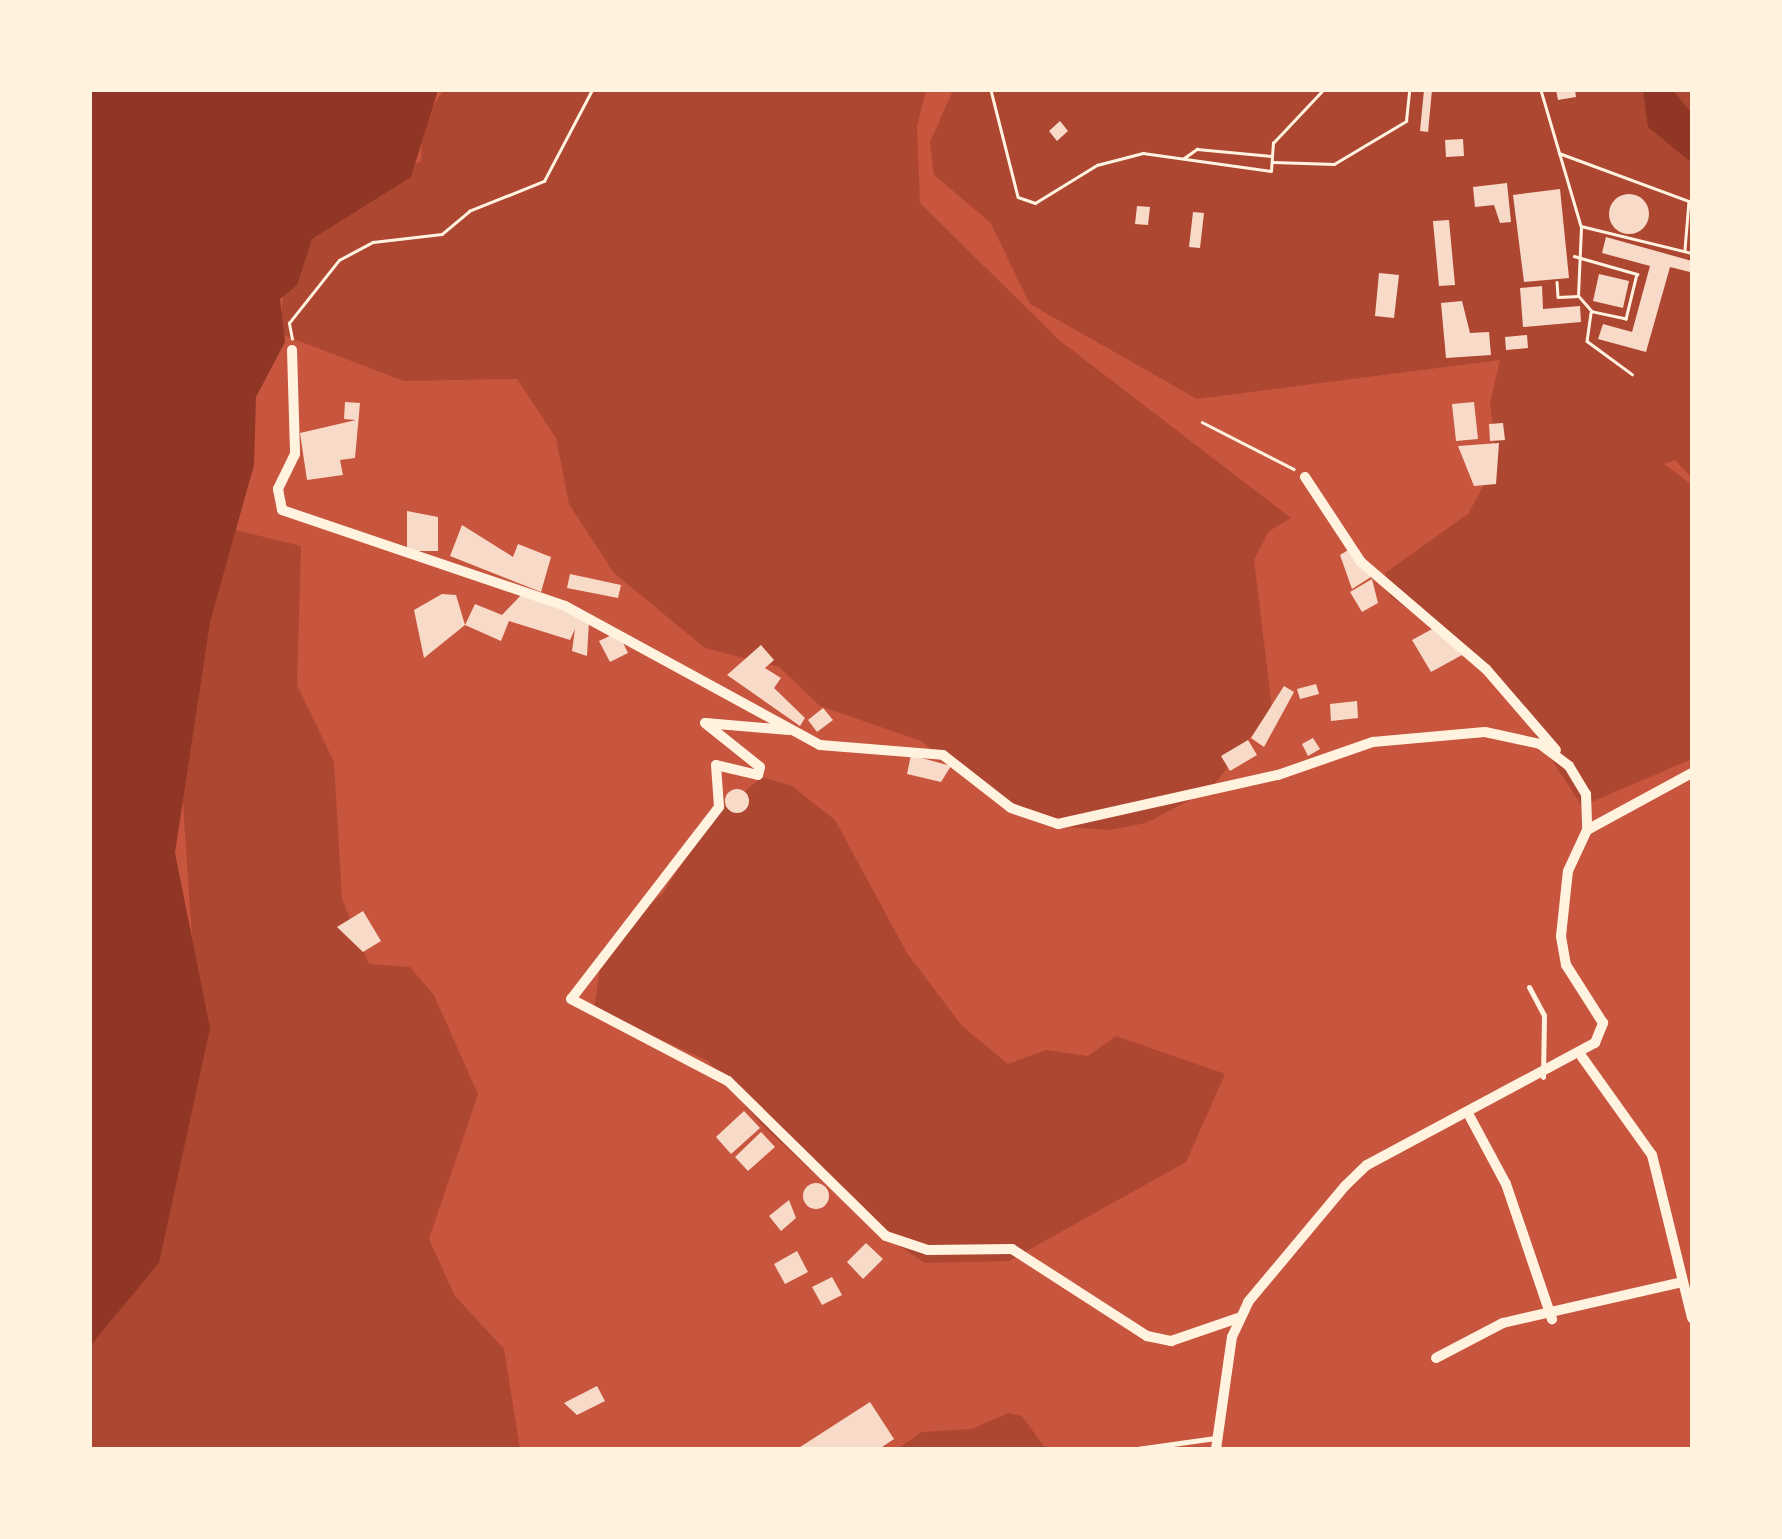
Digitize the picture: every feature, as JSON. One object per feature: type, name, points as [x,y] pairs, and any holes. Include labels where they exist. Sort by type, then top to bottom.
[{"type":"street","points":[[292,350],[295,454],[278,489],[282,510],[565,606],[820,745],[943,755],[1010,808],[1058,824],[1418,733],[1503,736],[1540,744],[1569,766]]},
{"type":"street","points":[[1217,1444],[1241,1316],[1367,1165],[1470,1117],[1582,1057],[1604,1024],[1566,964],[1561,936],[1568,871],[1586,830],[1586,794],[1569,766],[1486,669],[1361,562],[1305,476]]},
{"type":"street","points":[[792,730],[705,723],[760,767],[758,775],[716,765],[718,807],[571,1000],[728,1081],[886,1236],[928,1250],[1027,1254],[1148,1336],[1170,1341],[1241,1316]]},
{"type":"street","points":[[1586,830],[1692,773]]},
{"type":"street","points":[[1582,1057],[1652,1155],[1677,1283],[1692,1318]]},
{"type":"street","points":[[1470,1117],[1506,1184],[1552,1319]]},
{"type":"street","points":[[1436,1358],[1503,1324],[1552,1319],[1677,1283]]},
{"type":"lane","points":[[1529,987],[1544,1015],[1543,1077]]},
{"type":"lane","points":[[1137,1449],[1217,1444]]},
{"type":"path","points":[[292,350],[289,323],[339,260],[373,242],[442,234],[468,211],[544,181],[592,90]]},
{"type":"path","points":[[992,90],[1018,197],[1035,203],[1097,165],[1143,153],[1271,171],[1272,156],[1323,90]]},
{"type":"path","points":[[1272,162],[1334,164],[1406,121],[1410,90]]},
{"type":"path","points":[[1541,90],[1582,226],[1574,256],[1578,296],[1592,312],[1626,320],[1637,274],[1574,256]]},
{"type":"path","points":[[1182,159],[1197,149],[1272,156]]},
{"type":"path","points":[[1558,153],[1688,201],[1684,252]]},
{"type":"path","points":[[1582,226],[1692,253]]},
{"type":"path","points":[[1557,282],[1558,297],[1578,296]]},
{"type":"path","points":[[1592,312],[1587,340],[1632,374]]},
{"type":"path","points":[[1202,422],[1305,476]]},
{"type":"shaded area","points":[[90,90],[438,90],[411,177],[312,239],[297,285],[280,299],[285,342],[256,397],[254,465],[210,622],[175,853],[210,1028],[159,1263],[90,1346]]},
{"type":"shaded area","points":[[444,90],[926,90],[917,127],[920,203],[1059,340],[1291,518],[1269,531],[1254,560],[1272,708],[1211,789],[1146,823],[1109,830],[1044,825],[1008,811],[921,741],[820,706],[779,667],[705,648],[614,573],[569,504],[556,438],[517,379],[404,381],[278,333],[288,266],[331,214],[421,161],[423,120]]},
{"type":"shaded area","points":[[953,90],[1692,90],[1692,478],[1675,460],[1664,464],[1692,485],[1692,759],[1582,806],[1491,668],[1390,596],[1385,573],[1468,514],[1497,461],[1490,403],[1500,360],[1197,399],[1030,304],[990,222],[934,175],[930,142]]},
{"type":"shaded area","points":[[1643,90],[1673,90],[1692,114],[1692,163],[1648,127]]},
{"type":"shaded area","points":[[235,530],[301,546],[297,685],[334,762],[342,899],[369,964],[410,967],[434,995],[478,1094],[429,1239],[455,1296],[504,1349],[520,1449],[90,1449],[90,1333],[161,1154],[186,1139],[200,1058],[181,773],[208,616]]},
{"type":"shaded area","points":[[762,777],[792,786],[835,820],[907,953],[962,1026],[1008,1064],[1046,1050],[1088,1056],[1116,1036],[1225,1074],[1186,1162],[1009,1261],[925,1263],[879,1233],[761,1124],[708,1061],[594,1009],[603,948],[663,893],[708,822]]},
{"type":"shaded area","points":[[1008,1413],[1022,1416],[1046,1449],[897,1449],[922,1432],[972,1429]]},
{"type":"building","points":[[1424,90],[1432,90],[1428,132],[1420,131]]},
{"type":"building","points":[[1556,90],[1575,90],[1576,97],[1558,100]]},
{"type":"building","points":[[1060,121],[1068,131],[1057,141],[1049,131]]},
{"type":"building","points":[[1463,139],[1464,156],[1446,157],[1445,140]]},
{"type":"building","points":[[1507,183],[1511,222],[1500,223],[1494,205],[1475,207],[1473,187]]},
{"type":"building","points":[[1560,189],[1569,278],[1524,282],[1513,195]]},
{"type":"building","points":[[1629,194],[1643,200],[1649,214],[1643,228],[1629,234],[1615,228],[1609,214],[1615,200]]},
{"type":"building","points":[[1137,206],[1150,207],[1148,225],[1135,224]]},
{"type":"building","points":[[1193,212],[1204,213],[1200,248],[1189,247]]},
{"type":"building","points":[[1449,220],[1455,285],[1439,286],[1433,221]]},
{"type":"building","points":[[1606,237],[1692,261],[1690,272],[1670,267],[1646,352],[1598,339],[1603,324],[1632,332],[1650,266],[1602,253]]},
{"type":"building","points":[[1379,273],[1399,275],[1394,318],[1375,316]]},
{"type":"building","points":[[1599,274],[1629,281],[1623,308],[1593,301]]},
{"type":"building","points":[[1542,286],[1543,309],[1580,306],[1581,322],[1523,327],[1520,288]]},
{"type":"building","points":[[1462,301],[1470,333],[1489,332],[1491,355],[1446,358],[1441,303]]},
{"type":"building","points":[[1527,335],[1528,348],[1506,350],[1505,337]]},
{"type":"building","points":[[345,402],[360,403],[355,458],[340,460],[343,475],[307,480],[300,433],[356,420],[344,419]]},
{"type":"building","points":[[1474,402],[1478,439],[1456,441],[1452,404]]},
{"type":"building","points":[[1503,423],[1505,440],[1490,441],[1489,424]]},
{"type":"building","points":[[1499,443],[1496,484],[1474,486],[1458,446]]},
{"type":"building","points":[[407,511],[438,517],[438,551],[407,551]]},
{"type":"building","points":[[462,525],[513,557],[518,544],[551,557],[541,592],[450,556]]},
{"type":"building","points":[[1353,547],[1371,577],[1352,589],[1340,555]]},
{"type":"building","points":[[570,574],[621,585],[618,598],[567,588]]},
{"type":"building","points":[[1372,579],[1378,603],[1362,612],[1350,592]]},
{"type":"building","points":[[523,593],[589,621],[587,656],[572,651],[575,629],[570,640],[509,621],[501,641],[465,625],[475,604],[502,615]]},
{"type":"building","points":[[442,594],[456,595],[465,625],[424,658],[414,610]]},
{"type":"building","points":[[1434,628],[1462,655],[1431,672],[1412,640]]},
{"type":"building","points":[[618,632],[628,653],[610,662],[599,641]]},
{"type":"building","points":[[761,645],[774,660],[765,668],[781,678],[774,688],[805,718],[800,726],[727,675]]},
{"type":"building","points":[[1316,684],[1319,694],[1300,699],[1297,689]]},
{"type":"building","points":[[1284,686],[1294,692],[1264,747],[1251,738]]},
{"type":"building","points":[[1357,701],[1358,718],[1331,721],[1330,704]]},
{"type":"building","points":[[823,708],[833,720],[817,732],[808,720]]},
{"type":"building","points":[[1313,738],[1320,749],[1308,756],[1302,744]]},
{"type":"building","points":[[1248,740],[1257,755],[1230,771],[1221,756]]},
{"type":"building","points":[[911,755],[951,766],[941,782],[907,774]]},
{"type":"building","points":[[737,789],[746,792],[746,810],[737,813],[728,810],[725,801],[728,792]]},
{"type":"building","points":[[363,911],[381,941],[363,952],[337,927]]},
{"type":"building","points":[[744,1111],[760,1128],[731,1154],[716,1137]]},
{"type":"building","points":[[761,1132],[775,1147],[748,1171],[735,1157]]},
{"type":"building","points":[[816,1183],[825,1187],[829,1196],[825,1205],[816,1209],[807,1205],[803,1196],[807,1187]]},
{"type":"building","points":[[789,1200],[796,1218],[781,1231],[769,1216]]},
{"type":"building","points":[[866,1243],[883,1259],[863,1279],[847,1262]]},
{"type":"building","points":[[797,1251],[808,1272],[785,1284],[774,1264]]},
{"type":"building","points":[[832,1277],[842,1295],[822,1305],[812,1287]]},
{"type":"building","points":[[597,1386],[605,1401],[577,1415],[564,1403]]},
{"type":"building","points":[[870,1402],[894,1439],[879,1449],[797,1449]]}]
